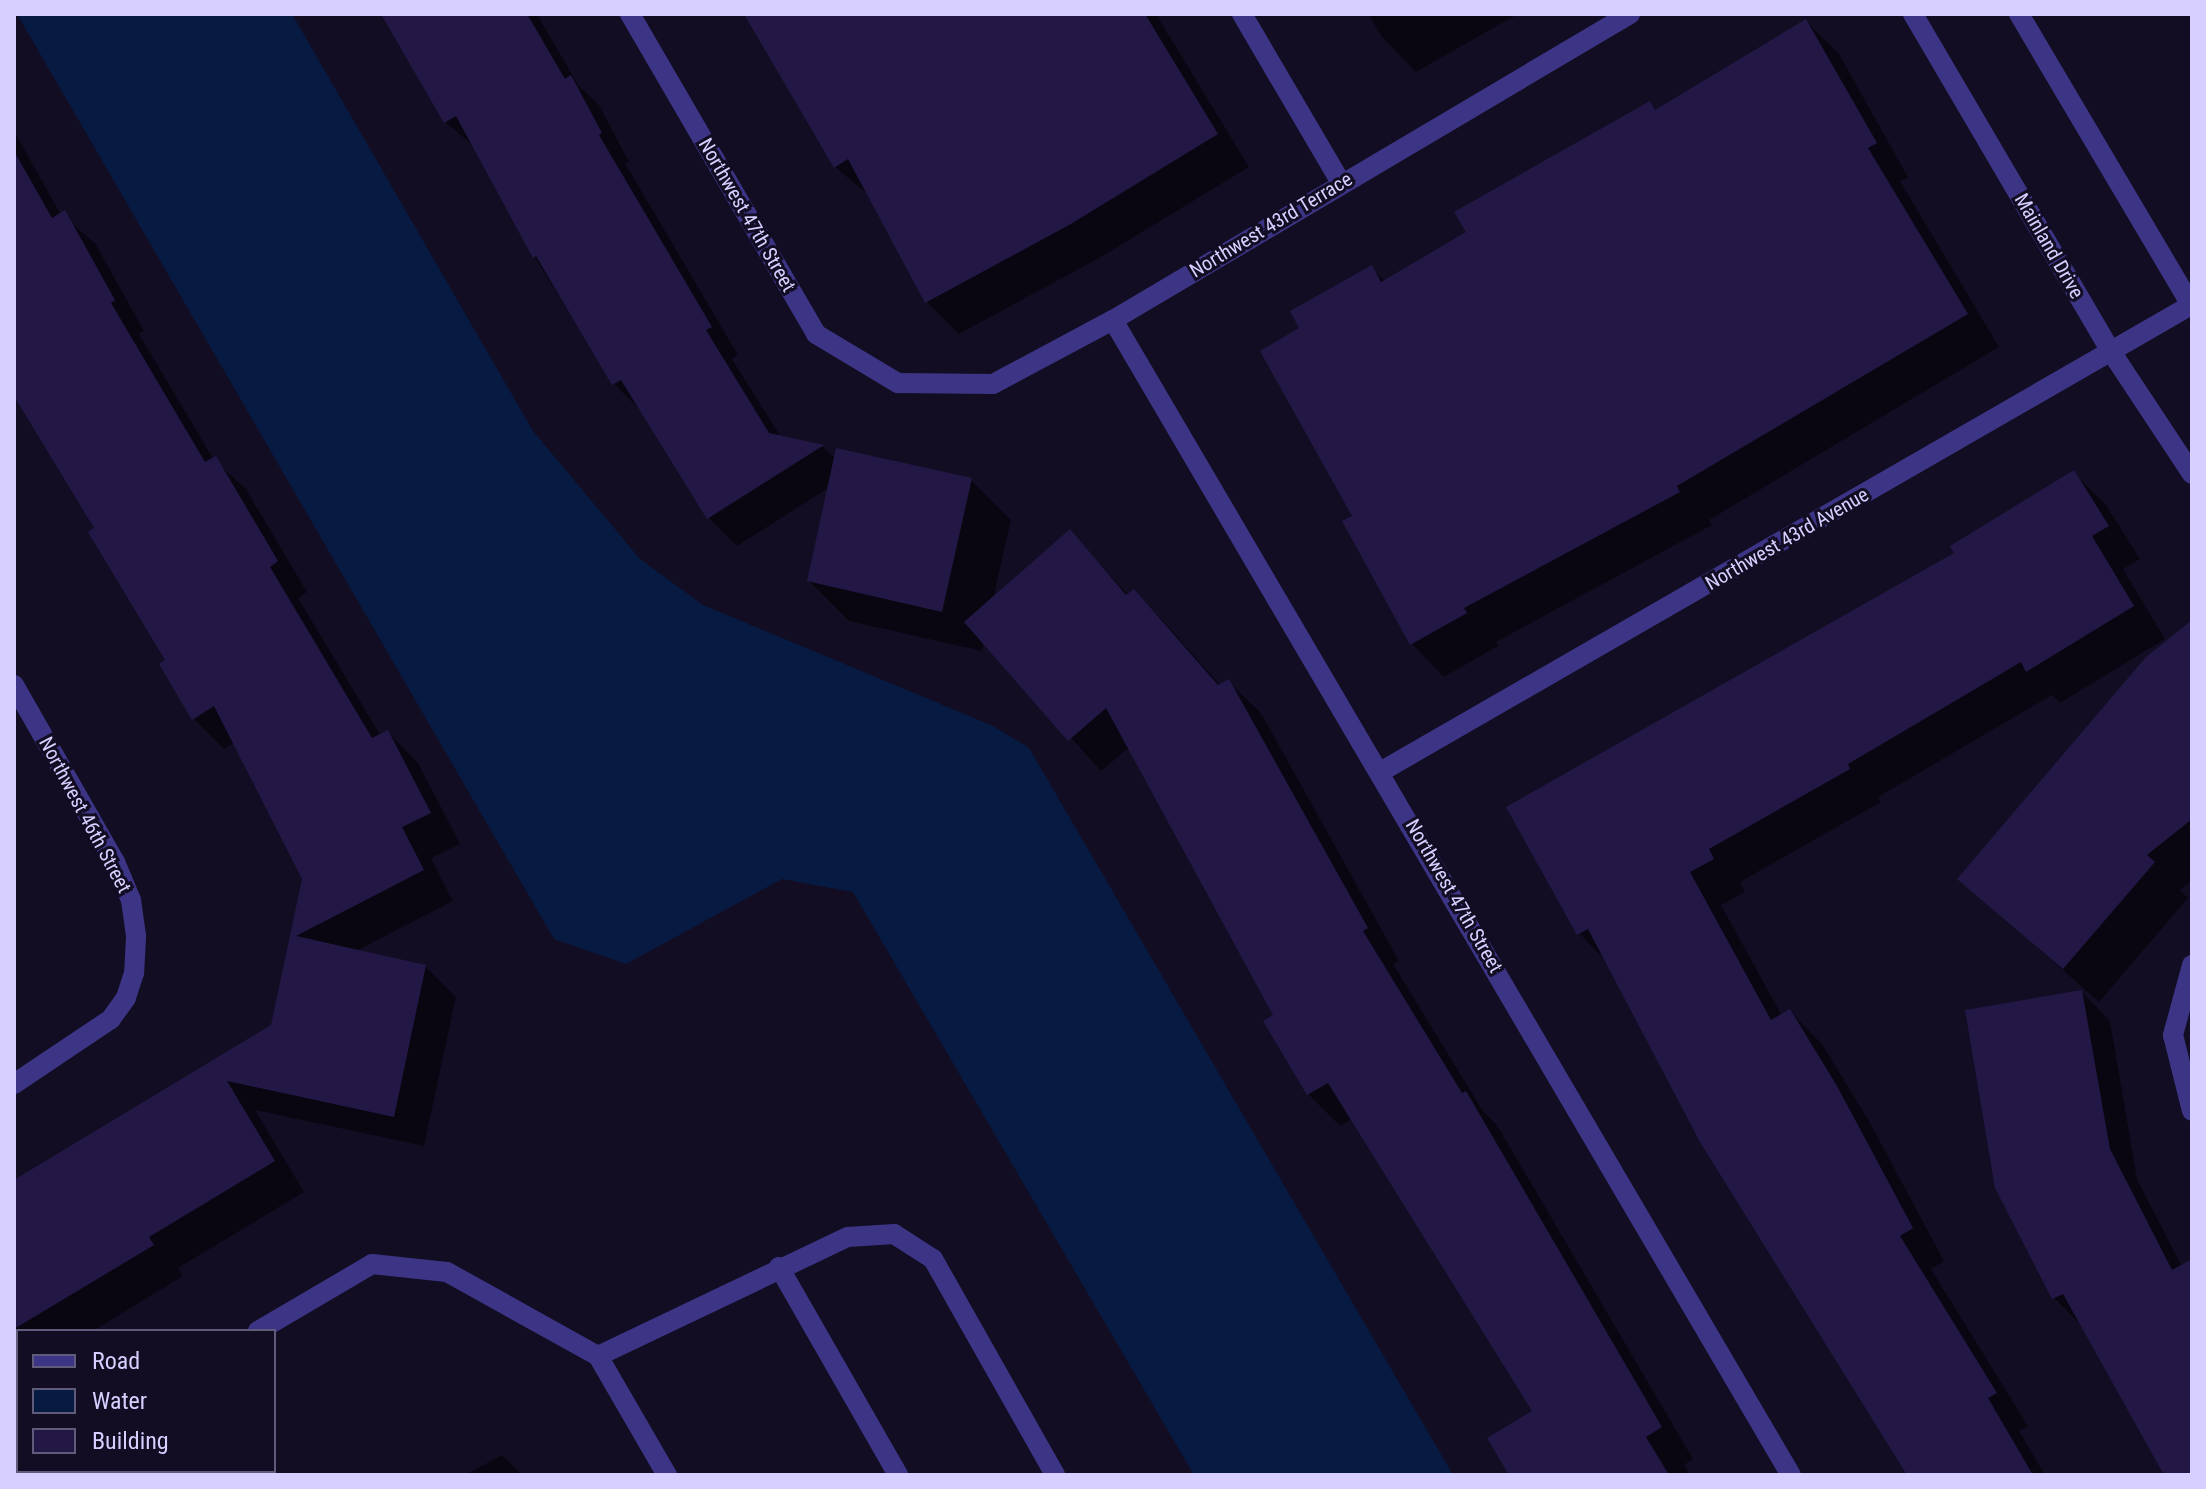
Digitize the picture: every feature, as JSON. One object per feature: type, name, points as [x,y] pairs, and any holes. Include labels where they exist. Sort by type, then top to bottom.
[{"type":"street","name":"Northwest 47th Street","points":[[630,14],[816,334],[898,383]]},
{"type":"street","points":[[1242,14],[1341,183]]},
{"type":"street","name":"Northwest 43rd Terrace","points":[[898,383],[993,384],[1113,320],[1630,14]]},
{"type":"street","name":"Mainland Drive","points":[[1913,14],[2112,353],[2192,474]]},
{"type":"street","points":[[2019,14],[2191,305]]},
{"type":"street","name":"Northwest 43rd Avenue","points":[[1382,771],[2191,305]]},
{"type":"street","name":"Northwest 47th Street","points":[[1113,320],[1382,771],[1791,1475]]},
{"type":"street","name":"Northwest 46th Street","points":[[14,685],[115,862],[131,900],[135,961],[126,998],[96,1032],[14,1084]]},
{"type":"street","points":[[2192,965],[2173,1035],[2192,1111]]},
{"type":"street","points":[[598,1356],[779,1267],[848,1237],[894,1234],[933,1259],[1055,1475]]},
{"type":"street","points":[[261,1329],[372,1264],[447,1272],[598,1356],[667,1475]]},
{"type":"street","points":[[779,1267],[898,1475]]},
{"type":"water","points":[[17,14],[292,14],[533,431],[640,559],[703,605],[993,726],[1029,748],[1453,1475],[1194,1475],[853,892],[782,879],[626,964],[554,939]]},
{"type":"building","points":[[381,14],[527,14],[565,79],[571,75],[602,133],[599,135],[712,327],[706,330],[769,433],[824,445],[707,519],[621,380],[612,385],[536,256],[533,258],[456,116],[444,123]]},
{"type":"building","points":[[744,14],[1145,14],[1218,134],[1069,225],[925,303],[848,159],[834,168]]},
{"type":"building","points":[[1806,19],[1877,143],[1868,148],[1968,314],[1677,486],[1680,492],[1464,608],[1467,613],[1410,645],[1342,521],[1352,516],[1260,351],[1299,328],[1290,311],[1372,265],[1381,282],[1466,232],[1454,212],[1650,101],[1655,110]]},
{"type":"building","points":[[14,151],[52,218],[65,210],[115,300],[111,303],[205,462],[216,456],[278,561],[270,567],[372,738],[388,730],[431,813],[402,827],[424,870],[296,936],[426,965],[394,1117],[227,1081],[275,1161],[149,1237],[154,1245],[14,1329],[14,1180],[271,1025],[302,879],[214,706],[192,720],[159,664],[165,660],[88,532],[94,528],[14,396]]},
{"type":"building","points":[[836,448],[972,478],[942,612],[807,581]]},
{"type":"building","points":[[2074,470],[2109,526],[2092,536],[2134,606],[2026,672],[2021,662],[1848,764],[1850,769],[1709,849],[1714,859],[1690,872],[1771,1020],[1790,1009],[1837,1086],[1913,1228],[1900,1236],[1997,1393],[1988,1398],[2033,1475],[1907,1475],[1700,1142],[1588,929],[1577,935],[1506,807],[1954,553],[1950,546]]},
{"type":"building","points":[[1070,529],[1126,595],[1134,589],[1218,685],[1229,679],[1368,928],[1363,931],[1462,1093],[1466,1091],[1662,1427],[1646,1437],[1669,1475],[1509,1475],[1487,1438],[1532,1411],[1328,1083],[1307,1095],[1263,1021],[1273,1015],[1106,708],[1068,741],[964,622]]},
{"type":"building","points":[[2192,620],[2192,819],[2147,855],[2155,862],[2063,969],[1957,879],[2146,657]]},
{"type":"building","points":[[2082,990],[2110,1149],[2172,1270],[2192,1259],[2192,1475],[2164,1475],[2063,1294],[2052,1299],[1995,1188],[1965,1010]]}]
